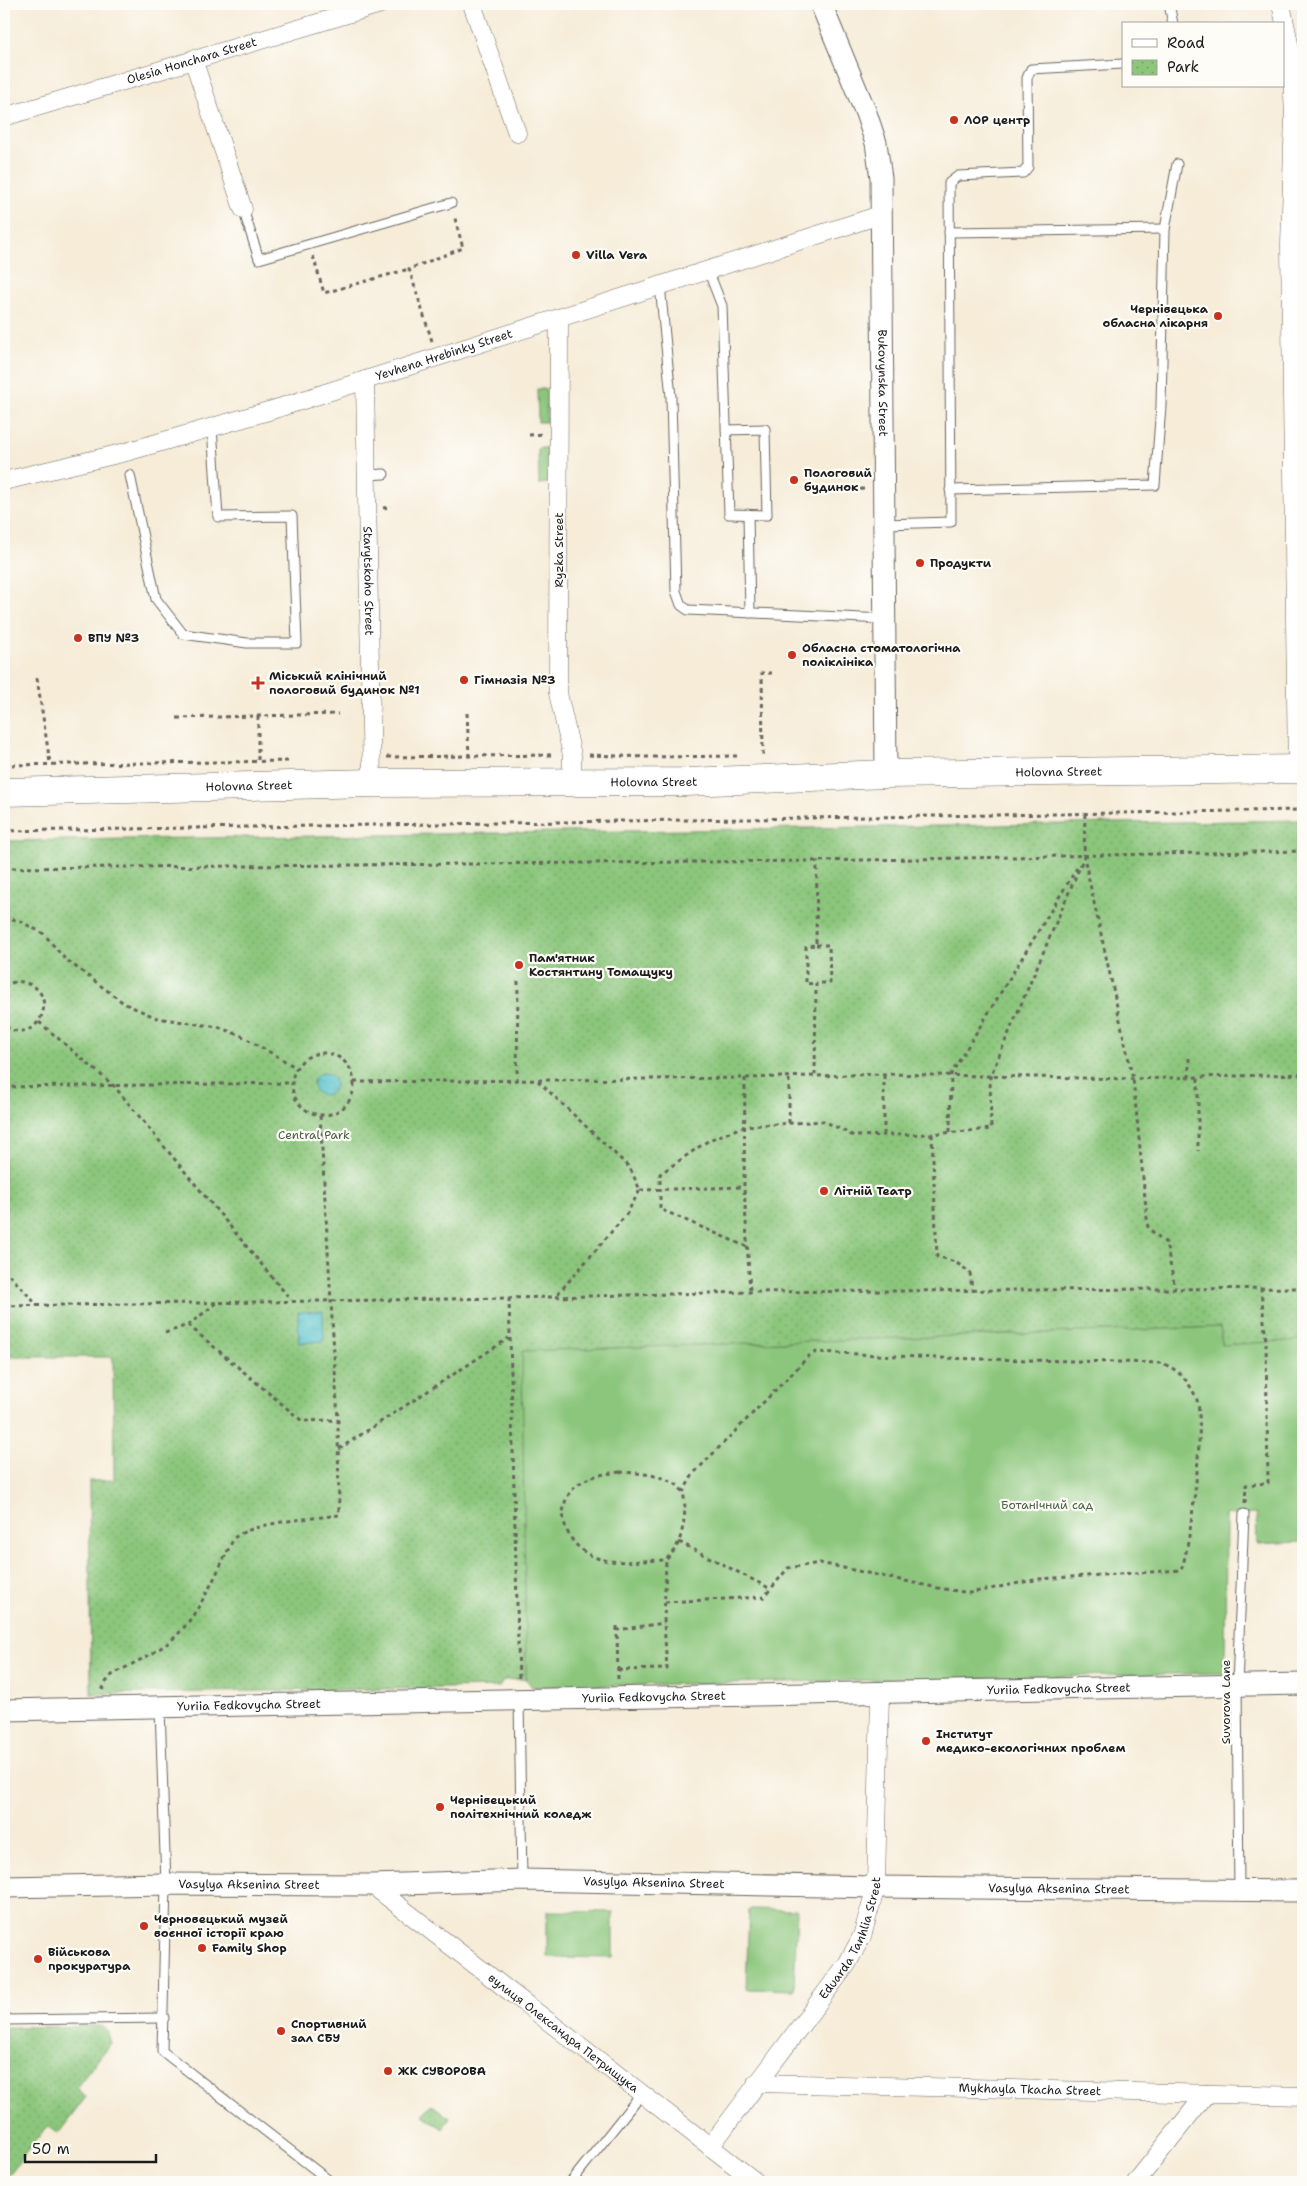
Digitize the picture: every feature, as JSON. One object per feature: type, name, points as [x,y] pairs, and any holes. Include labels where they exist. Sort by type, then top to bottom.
[{"type":"main road","name":"Holovna Street","points":[[4,792],[372,770],[572,782],[686,782],[886,774],[1300,769]]},
{"type":"street","name":"Olesia Honchara Street","points":[[4,117],[381,4]]},
{"type":"street","points":[[472,4],[517,133]]},
{"type":"street","name":"Bukovynska Street","points":[[821,4],[866,113],[876,143],[881,178],[886,774]]},
{"type":"street","points":[[1281,4],[1297,50],[1294,115],[1300,769]]},
{"type":"street","points":[[193,59],[244,209]]},
{"type":"street","name":"Yevhena Hrebinky Street","points":[[4,481],[126,452],[212,428],[880,215]]},
{"type":"street","name":"Ryzka Street","points":[[559,318],[558,693],[572,755],[572,782]]},
{"type":"street","name":"Starytskoho Street","points":[[365,380],[376,475],[372,770]]},
{"type":"street","name":"Yuriia Fedkovycha Street","points":[[4,1710],[1303,1684]]},
{"type":"street","name":"Eduarda Tanhlia Street","points":[[710,2147],[756,2083],[847,1964],[862,1936],[876,1887],[880,1691]]},
{"type":"street","name":"Vasylya Aksenina Street","points":[[4,1887],[166,1884],[372,1885],[522,1880],[876,1887],[1303,1891]]},
{"type":"street","name":"вулиця Олександра Петрищука","points":[[372,1885],[756,2182]]},
{"type":"street","name":"Mykhayla Tkacha Street","points":[[756,2083],[1303,2096]]},
{"type":"street","points":[[1136,2182],[1206,2094]]},
{"type":"lane","points":[[1170,4],[1173,22]]},
{"type":"lane","points":[[884,524],[951,522],[949,183],[958,176],[1023,173],[1028,167],[1027,78],[1032,69],[1122,64]]},
{"type":"lane","points":[[950,490],[1155,485],[1161,406],[1165,229],[1177,164]]},
{"type":"lane","points":[[244,209],[259,259],[310,246],[451,203]]},
{"type":"lane","points":[[948,232],[1165,229]]},
{"type":"lane","points":[[708,270],[722,306],[726,430],[729,514],[767,514],[765,429],[726,430]]},
{"type":"lane","points":[[660,285],[671,398],[676,591],[682,605],[688,610],[885,618]]},
{"type":"lane","points":[[130,476],[156,599],[183,634],[247,643],[297,643],[292,516],[218,517],[212,428]]},
{"type":"lane","points":[[748,514],[750,613]]},
{"type":"lane","name":"Suvorova Lane","points":[[1239,1890],[1237,1686],[1244,1514]]},
{"type":"lane","points":[[519,1700],[522,1880]]},
{"type":"lane","points":[[160,1706],[166,1884],[162,2051],[331,2182]]},
{"type":"lane","points":[[4,2020],[164,2018]]},
{"type":"lane","points":[[571,2182],[642,2093]]},
{"type":"path","points":[[310,246],[324,293],[409,269],[463,248],[451,203]]},
{"type":"path","points":[[409,269],[430,332],[436,357]]},
{"type":"path","points":[[812,491],[843,490]]},
{"type":"path","points":[[763,755],[762,673],[773,673]]},
{"type":"path","points":[[37,678],[50,763]]},
{"type":"path","points":[[467,713],[469,756]]},
{"type":"path","points":[[177,718],[338,714]]},
{"type":"path","points":[[258,716],[258,760]]},
{"type":"path","points":[[754,755],[772,755]]},
{"type":"path","points":[[372,770],[469,756],[744,756]]},
{"type":"path","points":[[4,765],[294,761]]},
{"type":"path","points":[[4,831],[1303,810]]},
{"type":"path","points":[[1085,814],[1084,856],[1133,1078],[1148,1228],[1166,1243],[1175,1288]]},
{"type":"path","points":[[4,868],[817,861],[1303,852]]},
{"type":"path","points":[[950,1132],[951,1074],[1084,856]]},
{"type":"path","points":[[747,1246],[660,1209],[660,1174],[709,1140],[745,1126],[824,1121],[854,1136],[932,1134],[991,1129],[990,1078],[1084,856]]},
{"type":"path","points":[[816,945],[817,861]]},
{"type":"path","points":[[4,917],[20,920],[44,934],[64,958],[125,1004],[157,1018],[218,1027],[242,1036],[297,1068]]},
{"type":"path","points":[[829,945],[830,983],[816,983],[806,984],[806,946],[829,945]]},
{"type":"path","points":[[517,1081],[518,981]]},
{"type":"path","points":[[4,987],[18,982],[25,982],[36,988],[44,1004],[44,1011],[39,1022],[23,1032],[10,1030],[4,1026]]},
{"type":"path","points":[[815,1075],[816,983]]},
{"type":"path","points":[[39,1022],[114,1086],[291,1300]]},
{"type":"path","points":[[330,1054],[344,1062],[352,1074],[354,1082],[351,1097],[341,1109],[335,1113],[320,1115],[312,1113],[300,1104],[293,1091],[292,1083],[297,1068],[302,1062],[315,1055],[330,1054]]},
{"type":"path","points":[[1189,1058],[1190,1078]]},
{"type":"path","points":[[884,1074],[884,1135]]},
{"type":"path","points":[[354,1082],[745,1078],[884,1074],[951,1074],[990,1078],[1198,1078],[1303,1074]]},
{"type":"path","points":[[789,1076],[789,1123]]},
{"type":"path","points":[[745,1078],[744,1187],[750,1292]]},
{"type":"path","points":[[1198,1078],[1198,1151]]},
{"type":"path","points":[[538,1081],[630,1168],[640,1190]]},
{"type":"path","points":[[4,1087],[292,1083]]},
{"type":"path","points":[[102,1708],[101,1694],[106,1682],[112,1675],[167,1643],[191,1619],[234,1538],[242,1532],[262,1526],[339,1515],[338,1420],[320,1115]]},
{"type":"path","points":[[932,1134],[937,1257],[946,1258],[960,1264],[970,1273],[972,1290]]},
{"type":"path","points":[[640,1190],[744,1187]]},
{"type":"path","points":[[556,1296],[626,1215],[640,1190]]},
{"type":"path","points":[[4,1270],[37,1305]]},
{"type":"path","points":[[4,1306],[750,1292],[1303,1288]]},
{"type":"path","points":[[1244,1514],[1246,1485],[1268,1483],[1266,1342],[1261,1289]]},
{"type":"path","points":[[508,1298],[519,1700]]},
{"type":"path","points":[[165,1333],[188,1325],[218,1302]]},
{"type":"path","points":[[188,1325],[302,1421],[338,1420]]},
{"type":"path","points":[[339,1449],[510,1338]]},
{"type":"path","points":[[618,1670],[666,1669],[664,1623],[666,1560],[679,1542],[684,1526],[683,1492],[694,1473],[810,1356],[817,1352],[946,1358],[1162,1364],[1175,1368],[1185,1378],[1198,1401],[1199,1420],[1193,1509],[1185,1562],[1181,1570],[1039,1579],[970,1592],[938,1588],[820,1563],[788,1568],[764,1597],[665,1602]]},
{"type":"path","points":[[666,1560],[596,1558],[569,1536],[563,1520],[564,1503],[568,1495],[578,1484],[594,1475],[620,1472],[647,1474],[678,1485],[683,1492]]},
{"type":"path","points":[[679,1542],[771,1589]]},
{"type":"path","points":[[617,1630],[664,1623]]},
{"type":"path","points":[[617,1624],[618,1698]]},
{"type":"green space","points":[[537,389],[546,389],[547,422],[538,422]]},
{"type":"green space","points":[[538,448],[547,448],[548,483],[539,484]]},
{"type":"green space","name":"Central Park","points":[[1303,820],[1303,1340],[1222,1345],[1220,1327],[522,1351],[526,1679],[504,1680],[499,1687],[91,1694],[89,1481],[114,1480],[113,1357],[4,1357],[4,841]]},
{"type":"green space","name":"Ботанічний сад","points":[[1220,1327],[1222,1344],[1303,1340],[1303,1542],[1257,1544],[1256,1514],[1226,1515],[1225,1673],[532,1687],[526,1679],[521,1351]]},
{"type":"green space","points":[[749,1909],[797,1910],[794,1990],[746,1989]]},
{"type":"green space","points":[[547,1911],[613,1912],[613,1958],[547,1957]]},
{"type":"green space","points":[[101,2026],[107,2030],[111,2043],[76,2088],[86,2097],[58,2134],[47,2126],[4,2181],[4,2027]]},
{"type":"green space","points":[[431,2104],[450,2118],[443,2129],[423,2115]]},
{"type":"water","points":[[320,1073],[328,1073],[335,1080],[335,1088],[328,1095],[320,1095],[313,1088],[313,1080]]},
{"type":"water","points":[[323,1311],[324,1341],[299,1343],[298,1312]]},
{"type":"place","name":"ЛОР центр","points":[[954,120]]},
{"type":"place","name":"Villa Vera","points":[[576,255]]},
{"type":"place","name":"Чернівецька обласна лікарня","points":[[1218,316]]},
{"type":"place","name":"Пологовий будинок","points":[[794,480]]},
{"type":"place","name":"Продукти","points":[[920,563]]},
{"type":"place","name":"ВПУ №3","points":[[78,638]]},
{"type":"place","name":"Обласна стоматологічна поліклініка","points":[[792,655]]},
{"type":"place","name":"Гімназія №3","points":[[464,680]]},
{"type":"place","name":"Міський клінічний пологовий будинок №1","points":[[258,683]]},
{"type":"place","name":"Пам'ятник Костянтину Томащуку","points":[[519,965]]},
{"type":"place","name":"Літній Театр","points":[[824,1191]]},
{"type":"place","name":"Інститут медико-екологічних проблем","points":[[926,1741]]},
{"type":"place","name":"Чернівецький політехнічний коледж","points":[[440,1807]]},
{"type":"place","name":"Черновецький музей воєнної історії краю","points":[[144,1926]]},
{"type":"place","name":"Family Shop","points":[[202,1948]]},
{"type":"place","name":"Військова прокуратура","points":[[38,1959]]},
{"type":"place","name":"Спортивний зал СБУ","points":[[281,2031]]},
{"type":"place","name":"ЖК СУВОРОВА","points":[[388,2071]]}]
